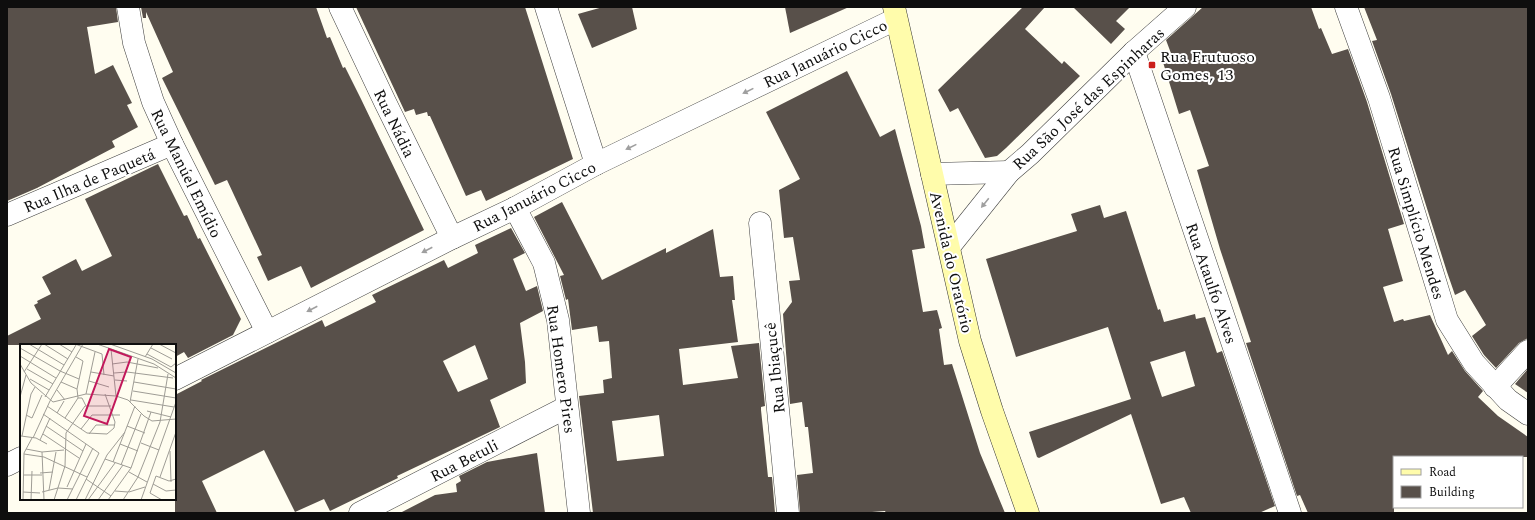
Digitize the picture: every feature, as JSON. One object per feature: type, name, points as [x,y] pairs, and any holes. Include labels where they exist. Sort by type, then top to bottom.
[{"type":"main road","name":"Avenida do Oratório","points":[[895,13],[970,341],[992,411],[1028,513]]},
{"type":"street","name":"Rua Manúel Emídio","points":[[128,7],[134,44],[152,102],[267,332]]},
{"type":"street","name":"Rua Nádia","points":[[340,7],[452,238]]},
{"type":"street","points":[[546,7],[596,164]]},
{"type":"street","name":"Rua São José das Espinharas","points":[[949,247],[1010,172],[1134,52],[1185,7]]},
{"type":"street","name":"Rua Simplício Mendes","points":[[1346,7],[1379,98],[1447,320],[1474,363],[1508,400],[1528,414]]},
{"type":"street","name":"Rua Januário Cicco","points":[[176,378],[452,238],[515,208],[596,164],[895,13]]},
{"type":"street","name":"Rua Ataulfo Alves","points":[[1134,52],[1290,513]]},
{"type":"street","name":"Rua Ilha de Paquetá","points":[[7,215],[172,144]]},
{"type":"street","name":"Rua São José das Espinharas","points":[[932,174],[1010,172]]},
{"type":"street","name":"Rua Homero Pires","points":[[515,208],[544,263],[558,320],[579,513]]},
{"type":"street","name":"Rua Ibiaçucê","points":[[760,223],[788,513]]},
{"type":"street","points":[[1495,387],[1528,351]]},
{"type":"street","name":"Rua Betuli","points":[[360,513],[568,407]]},
{"type":"street","points":[[7,465],[20,458]]},
{"type":"building","points":[[7,7],[116,7],[118,22],[87,27],[95,74],[113,65],[132,103],[127,105],[138,127],[112,141],[115,147],[37,188],[7,201]]},
{"type":"building","points":[[141,7],[316,7],[327,38],[330,37],[343,68],[345,67],[424,230],[311,288],[301,266],[268,281],[257,257],[262,255],[227,180],[215,185],[162,78],[173,72],[146,12],[146,18],[143,18]]},
{"type":"building","points":[[356,7],[525,7],[573,159],[486,201],[481,190],[466,196],[430,116],[428,116],[427,112],[416,115],[414,109],[405,112]]},
{"type":"building","points":[[603,7],[632,7],[637,29],[592,48],[578,14]]},
{"type":"building","points":[[785,7],[849,7],[790,33]]},
{"type":"building","points":[[1023,7],[1045,7],[1025,29],[1062,64],[1064,61],[1080,76],[997,156],[985,158],[958,108],[950,112],[938,90]]},
{"type":"building","points":[[1073,7],[1130,7],[1116,21],[1125,29],[1111,44]]},
{"type":"building","points":[[1203,7],[1311,7],[1319,29],[1321,28],[1332,54],[1348,49],[1367,102],[1404,224],[1388,229],[1403,281],[1383,287],[1394,322],[1403,319],[1404,321],[1430,315],[1448,355],[1452,351],[1465,371],[1483,391],[1478,397],[1498,416],[1528,437],[1528,457],[1393,456],[1394,513],[1308,513],[1300,495],[1297,496],[1246,343],[1251,342],[1220,249],[1197,170],[1209,166],[1190,110],[1179,114],[1162,59],[1172,56],[1166,40]]},
{"type":"building","points":[[1364,7],[1528,7],[1528,338],[1519,343],[1496,368],[1484,355],[1472,336],[1486,325],[1465,290],[1455,295],[1391,94],[1372,41],[1377,40]]},
{"type":"building","points":[[847,71],[880,137],[895,129],[921,226],[925,248],[912,250],[923,312],[937,310],[942,328],[939,329],[944,365],[952,364],[980,453],[1005,513],[886,513],[885,511],[859,513],[800,513],[797,475],[813,473],[808,427],[805,427],[802,402],[790,404],[783,314],[792,302],[789,281],[800,280],[793,237],[784,238],[779,190],[800,179],[766,112]]},
{"type":"building","points":[[158,164],[184,216],[187,215],[198,239],[200,238],[241,319],[233,335],[188,358],[184,352],[176,356],[176,344],[7,345],[7,336],[41,319],[34,305],[38,303],[37,301],[51,294],[42,277],[76,259],[82,271],[112,256],[85,199]]},
{"type":"building","points":[[562,202],[602,280],[666,248],[666,253],[713,229],[720,277],[733,276],[735,300],[732,300],[738,342],[679,349],[683,385],[738,378],[731,346],[759,343],[765,406],[761,407],[761,410],[768,477],[772,477],[775,513],[593,513],[579,396],[604,393],[603,380],[612,378],[609,341],[599,342],[597,326],[572,330],[568,299],[566,300],[560,276],[564,275],[534,217]],"holes":[[[659,415],[664,456],[617,461],[612,421]]]},
{"type":"building","points":[[1100,205],[1104,218],[1126,211],[1158,310],[1160,309],[1164,322],[1195,314],[1196,319],[1205,317],[1217,353],[1222,351],[1275,506],[1259,513],[1191,513],[1184,497],[1161,504],[1131,414],[1039,458],[1037,457],[1029,432],[1131,399],[1108,327],[1016,357],[986,259],[1077,231],[1071,214]],"holes":[[[1185,351],[1195,386],[1162,397],[1150,362]]]},
{"type":"building","points":[[511,228],[525,253],[513,259],[526,291],[537,286],[543,311],[520,323],[526,383],[490,400],[500,427],[397,476],[398,478],[330,511],[324,499],[295,512],[264,450],[202,481],[217,513],[175,513],[176,394],[202,381],[201,380],[322,320],[325,327],[376,302],[372,295],[444,260],[448,268],[478,253],[475,245]],"holes":[[[475,345],[488,379],[458,392],[443,361]]]},
{"type":"building","points":[[1528,370],[1528,393],[1515,384]]},
{"type":"building","points":[[537,453],[545,513],[400,513],[435,495],[457,492],[456,484],[461,481],[459,476],[487,462]]},
{"type":"place","name":"Rua Frutuoso Gomes, 13","points":[[1152,65]]}]
